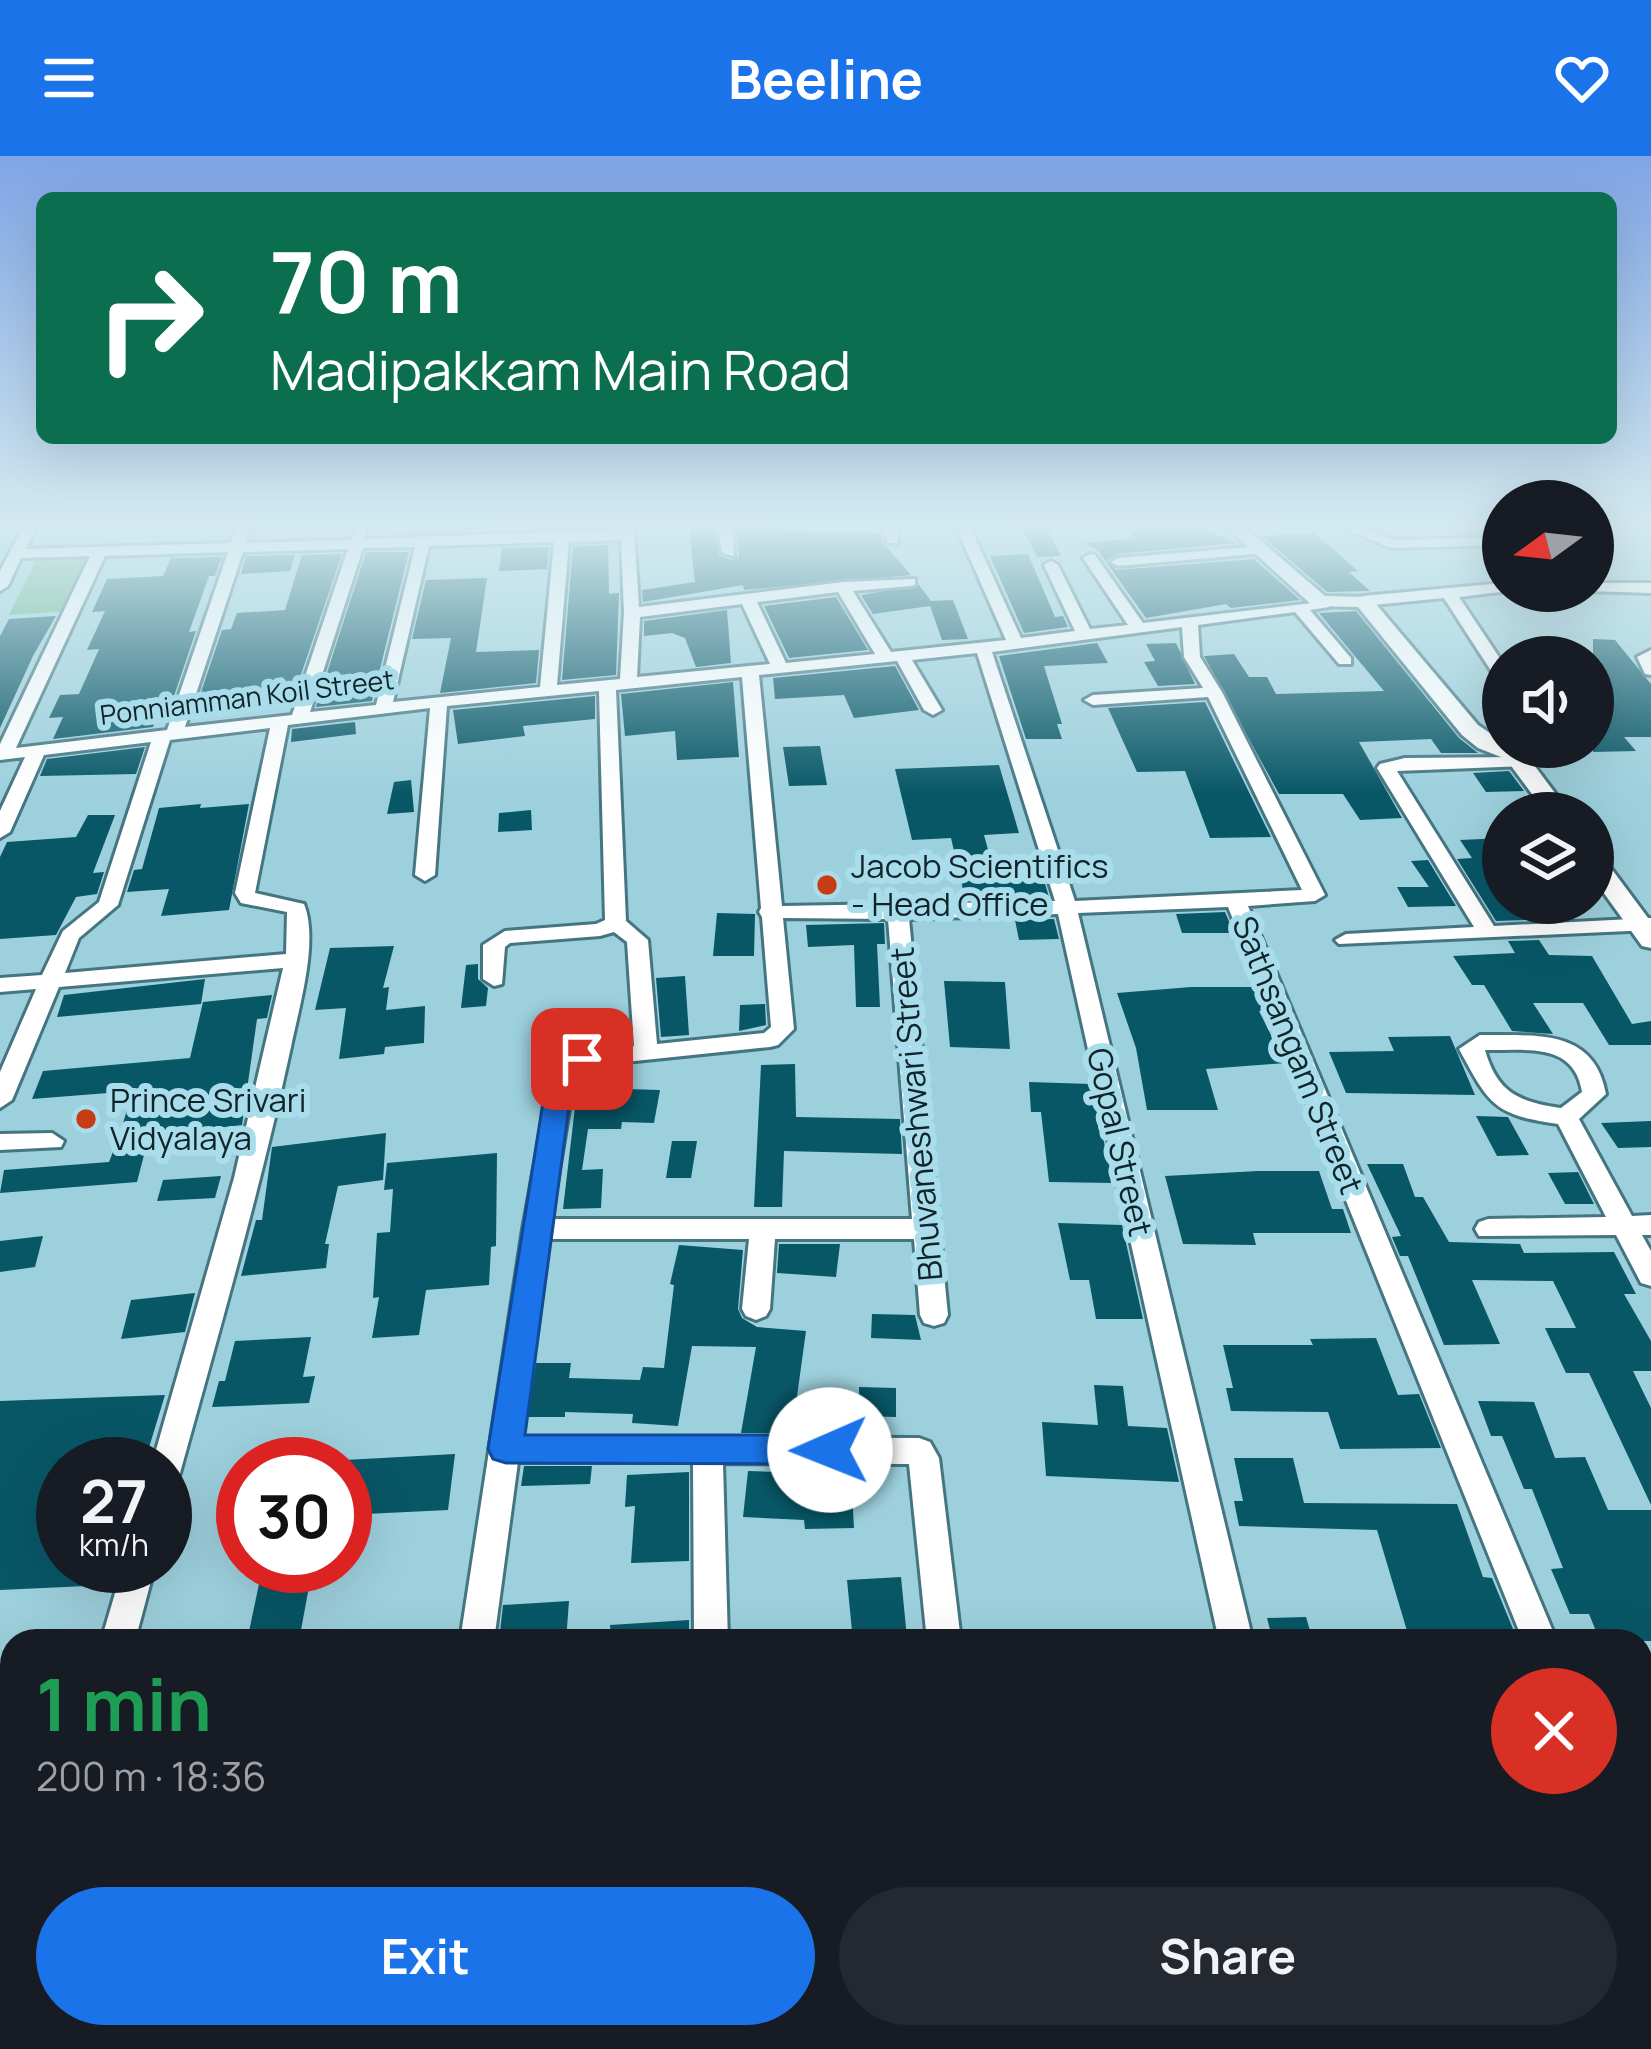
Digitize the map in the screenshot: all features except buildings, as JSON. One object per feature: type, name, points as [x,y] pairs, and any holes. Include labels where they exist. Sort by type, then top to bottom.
[{"type":"main road","points":[[1377,617],[1482,740]]},
{"type":"main road","points":[[1614,887],[1647,929]]},
{"type":"street","points":[[2,754],[68,617]]},
{"type":"street","points":[[0,1100],[78,925],[108,905],[211,617]]},
{"type":"street","points":[[175,1437],[256,1148],[297,960],[302,917],[297,908],[248,899],[245,893],[290,720],[329,617]]},
{"type":"street","points":[[383,710],[405,617]]},
{"type":"street","points":[[548,691],[555,617]]},
{"type":"street","points":[[616,923],[617,685],[631,617]]},
{"type":"street","points":[[756,617],[781,670]]},
{"type":"street","points":[[865,617],[933,710]]},
{"type":"street","points":[[1004,617],[1015,643]]},
{"type":"street","points":[[1076,617],[1085,635]]},
{"type":"street","points":[[1131,617],[1139,629]]},
{"type":"street","name":"Ponniamman Koil Street","points":[[2,754],[1231,617]]},
{"type":"street","points":[[1307,617],[1345,662]]},
{"type":"street","points":[[1465,617],[1482,644]]},
{"type":"street","points":[[1190,623],[1192,657],[1315,895],[1236,901]]},
{"type":"street","name":"Gopal Street","points":[[983,648],[1067,908],[1233,1629]]},
{"type":"street","points":[[1651,655],[1646,657],[1651,670]]},
{"type":"street","points":[[479,1629],[536,1229],[564,1069],[582,1059],[763,1042],[783,1029],[750,673]]},
{"type":"street","points":[[1093,700],[1214,692]]},
{"type":"street","points":[[425,875],[439,702]]},
{"type":"street","points":[[0,832],[37,751]]},
{"type":"street","points":[[1482,760],[1386,768],[1486,930]]},
{"type":"street","name":"Sathsangam Street","points":[[769,912],[898,913],[1236,901],[1535,1629]]},
{"type":"street","name":"Bhuvaneshwari Street","points":[[898,913],[934,1315]]},
{"type":"street","points":[[494,979],[494,945],[505,937],[600,930],[616,923]]},
{"type":"street","points":[[616,923],[637,940],[646,1053]]},
{"type":"street","points":[[1346,940],[1486,930],[1647,929]]},
{"type":"street","points":[[0,986],[297,960]]},
{"type":"street","points":[[1480,1042],[1564,1047],[1579,1053],[1588,1063],[1594,1094],[1566,1117],[1511,1110],[1500,1103],[1471,1049],[1480,1042]]},
{"type":"street","points":[[1566,1117],[1651,1276]]},
{"type":"street","points":[[0,1142],[52,1142]]},
{"type":"street","points":[[1488,1229],[1651,1225]]},
{"type":"street","points":[[756,1309],[763,1228]]},
{"type":"street","points":[[536,1229],[929,1228]]},
{"type":"street","points":[[506,1449],[911,1449],[924,1458],[943,1629]]},
{"type":"street","points":[[708,1451],[711,1629]]},
{"type":"street","points":[[121,1629],[131,1593]]},
{"type":"place","name":"Jacob Scientifics - Head Office","points":[[827,885]]},
{"type":"place","name":"Prince Srivari Vidyalaya","points":[[86,1119]]},
{"type":"route","points":[[582,1059],[568,1065],[560,1077],[506,1449],[830,1450]]}]
